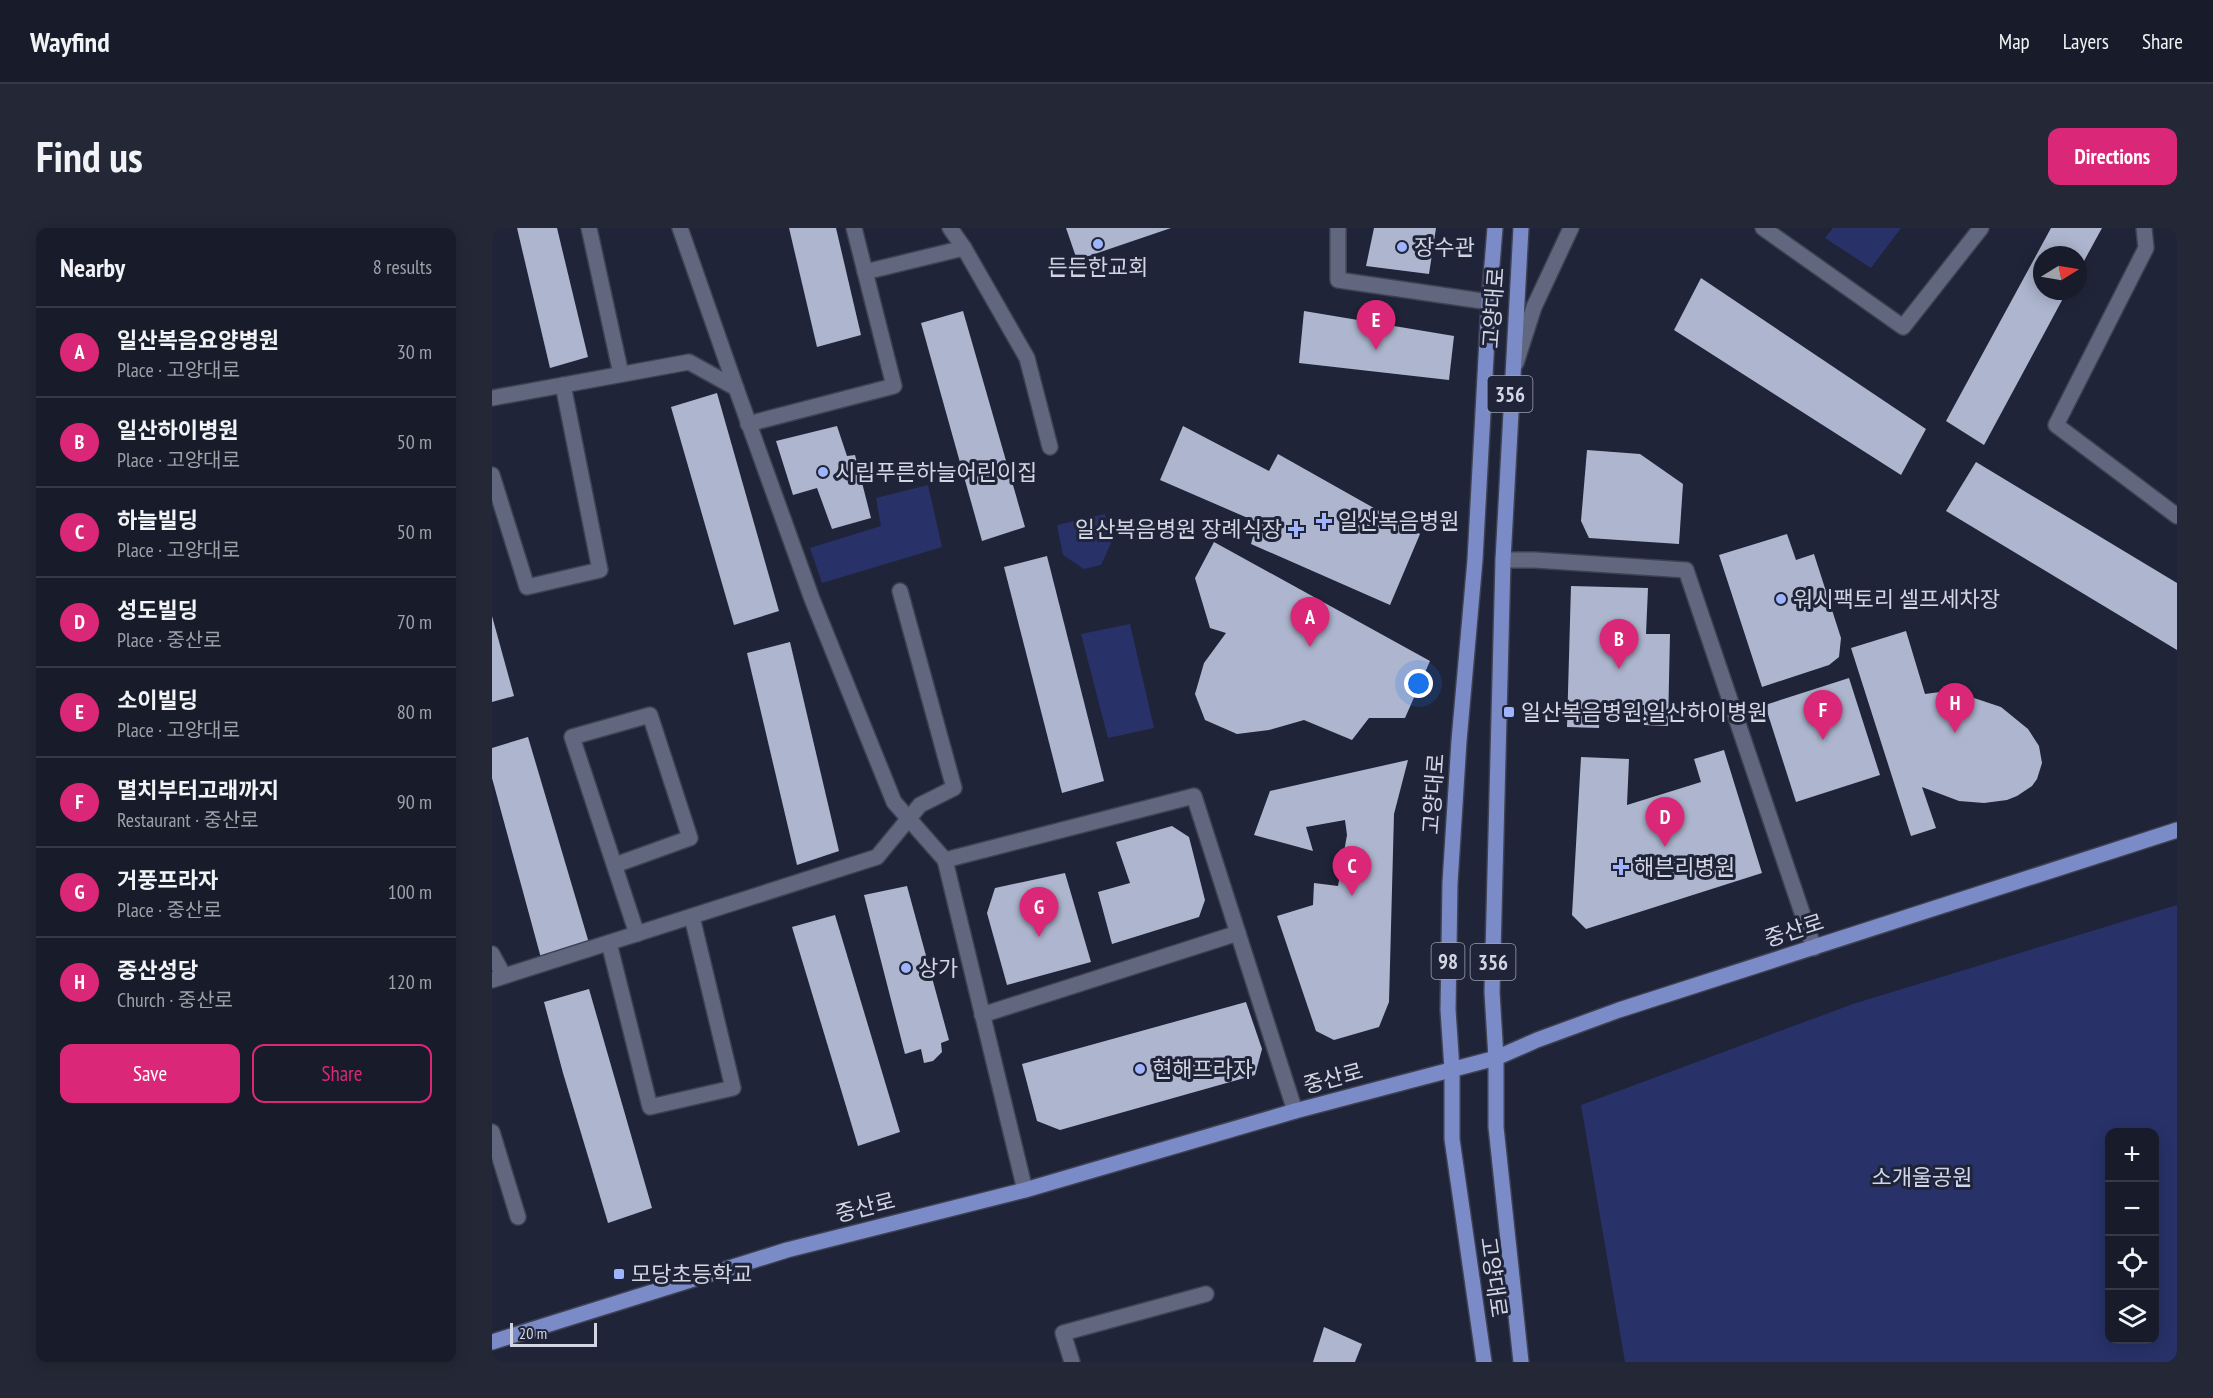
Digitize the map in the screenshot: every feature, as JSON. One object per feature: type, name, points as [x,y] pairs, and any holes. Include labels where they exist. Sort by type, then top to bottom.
[{"type":"main road","name":"고양대로","points":[[1484,1362],[1452,1138],[1452,1070],[1448,1010],[1450,883],[1459,741],[1475,560],[1495,228]]},
{"type":"main road","name":"고양대로","points":[[1521,228],[1503,560],[1492,992],[1496,1058],[1496,1127],[1521,1362]]},
{"type":"main road","name":"중산로","points":[[492,1342],[787,1250],[1025,1190],[1295,1111],[1496,1058],[1619,1010],[2177,830]]},
{"type":"street","points":[[590,228],[621,374]]},
{"type":"street","points":[[680,228],[812,599],[889,792],[894,802],[945,860],[1025,1190]]},
{"type":"street","points":[[748,424],[894,386],[854,228]]},
{"type":"street","points":[[950,228],[964,248],[1027,358],[1050,447]]},
{"type":"street","points":[[1338,228],[1338,280],[1489,302]]},
{"type":"street","points":[[1511,380],[1534,307],[1571,228]]},
{"type":"street","points":[[1764,228],[1903,327],[1981,228]]},
{"type":"street","points":[[2144,228],[2146,248],[2056,425],[2177,516]]},
{"type":"street","points":[[865,272],[964,248]]},
{"type":"street","points":[[492,398],[689,362],[736,388]]},
{"type":"street","points":[[492,475],[527,587],[600,570],[563,385]]},
{"type":"street","points":[[1503,560],[1686,570],[1814,948]]},
{"type":"street","points":[[492,954],[498,978],[877,857],[920,805],[954,788],[900,591]]},
{"type":"street","points":[[615,865],[690,838],[651,715],[572,737],[637,934]]},
{"type":"street","points":[[945,860],[1194,795],[1295,1111]]},
{"type":"street","points":[[609,943],[650,1107],[733,1088],[692,917]]},
{"type":"street","points":[[982,1015],[1238,933]]},
{"type":"street","points":[[492,1132],[518,1217]]},
{"type":"street","points":[[1072,1362],[1063,1333],[1206,1294]]},
{"type":"green space","points":[[1833,228],[1901,228],[1871,268],[1825,238]]},
{"type":"green space","points":[[928,485],[942,547],[822,583],[810,548],[881,526],[876,498]]},
{"type":"green space","points":[[1105,514],[1111,543],[1101,565],[1084,569],[1063,555],[1057,525]]},
{"type":"green space","points":[[1130,624],[1154,728],[1108,738],[1081,634]]},
{"type":"green space","name":"소개울공원","points":[[2177,905],[2177,1362],[1625,1362],[1581,1105],[1853,1004]]},
{"type":"building","points":[[517,228],[557,228],[588,357],[550,368]]},
{"type":"building","points":[[789,228],[836,228],[861,335],[817,347]]},
{"type":"building","name":"든든한교회","points":[[1066,228],[1171,228],[1077,260]]},
{"type":"building","name":"장수관","points":[[1374,228],[1436,228],[1429,274],[1366,266]]},
{"type":"building","points":[[2051,228],[2102,228],[2087,256],[2087,246],[2041,246]]},
{"type":"building","points":[[2033,261],[2033,300],[2062,300],[1984,445],[1946,421]]},
{"type":"building","points":[[1701,278],[1926,429],[1901,475],[1674,330]]},
{"type":"building","points":[[963,311],[1025,527],[982,541],[921,323]]},
{"type":"building","points":[[1304,311],[1454,336],[1449,380],[1299,363]]},
{"type":"building","points":[[717,393],[779,611],[734,625],[671,407]]},
{"type":"building","name":"시립푸른하늘어린이집","points":[[837,426],[847,456],[855,455],[871,518],[832,529],[817,488],[793,495],[776,441]]},
{"type":"building","name":"일산복음병원","points":[[1183,426],[1269,471],[1278,454],[1420,534],[1390,605],[1251,544],[1257,522],[1160,480]]},
{"type":"building","points":[[1587,450],[1640,454],[1683,484],[1679,544],[1589,538],[1581,521]]},
{"type":"building","points":[[1976,462],[2177,583],[2177,650],[1946,511]]},
{"type":"building","name":"워시팩토리 셀프세차장","points":[[1787,534],[1796,560],[1814,554],[1841,638],[1839,657],[1829,665],[1762,687],[1719,555]]},
{"type":"building","points":[[1214,542],[1430,661],[1405,718],[1369,718],[1352,740],[1304,720],[1269,730],[1237,734],[1205,720],[1195,694],[1204,663],[1226,633],[1210,628],[1195,578]]},
{"type":"building","points":[[1047,556],[1104,781],[1062,793],[1004,567]]},
{"type":"building","points":[[1571,586],[1648,588],[1646,634],[1670,634],[1668,726],[1644,725],[1644,705],[1600,704],[1599,728],[1567,727]]},
{"type":"building","points":[[492,616],[514,696],[492,702]]},
{"type":"building","points":[[1906,631],[1925,694],[1940,692],[1965,695],[2001,707],[2028,729],[2039,746],[2042,763],[2032,786],[2007,800],[1984,803],[1959,801],[1922,787],[1936,828],[1911,836],[1851,648]]},
{"type":"building","points":[[790,642],[839,851],[797,865],[747,653]]},
{"type":"building","points":[[1849,678],[1880,775],[1796,802],[1765,705]]},
{"type":"building","points":[[528,737],[589,943],[541,958],[492,778],[492,748]]},
{"type":"building","points":[[1724,750],[1762,873],[1586,929],[1572,915],[1581,757],[1629,759],[1627,805],[1701,782],[1694,759]]},
{"type":"building","points":[[1408,760],[1394,814],[1389,1002],[1379,1027],[1334,1040],[1316,1031],[1277,916],[1313,905],[1314,883],[1338,886],[1347,835],[1345,820],[1306,827],[1313,851],[1254,835],[1270,791]]},
{"type":"building","points":[[1172,826],[1189,837],[1205,900],[1199,917],[1112,944],[1098,892],[1130,883],[1116,842]]},
{"type":"building","points":[[1065,873],[1091,962],[1007,985],[987,913],[995,888]]},
{"type":"building","name":"상가","points":[[907,886],[949,1040],[941,1043],[942,1052],[933,1061],[924,1063],[921,1049],[905,1054],[864,895]]},
{"type":"building","points":[[835,915],[900,1132],[858,1146],[792,927]]},
{"type":"building","points":[[589,989],[652,1208],[608,1223],[544,1002]]},
{"type":"building","name":"현해프라자","points":[[1246,1002],[1262,1049],[1255,1075],[1060,1130],[1037,1121],[1022,1064]]},
{"type":"building","points":[[1324,1327],[1362,1344],[1355,1362],[1313,1362]]},
{"type":"place","name":"든든한교회","points":[[1098,244]]},
{"type":"place","name":"장수관","points":[[1402,247]]},
{"type":"place","name":"소이빌딩","points":[[1376,350]]},
{"type":"place","name":"시립푸른하늘어린이집","points":[[823,472]]},
{"type":"place","name":"일산복음병원","points":[[1324,521]]},
{"type":"place","name":"일산복음병원 장례식장","points":[[1296,529]]},
{"type":"place","name":"워시팩토리 셀프세차장","points":[[1781,599]]},
{"type":"place","name":"일산복음요양병원","points":[[1310,647]]},
{"type":"place","name":"일산하이병원","points":[[1619,669]]},
{"type":"place","name":"일산복음병원.일산하이병원","points":[[1509,712]]},
{"type":"place","name":"중산성당","points":[[1955,733]]},
{"type":"place","name":"멸치부터고래까지","points":[[1823,740]]},
{"type":"place","name":"성도빌딩","points":[[1665,847]]},
{"type":"place","name":"해븐리병원","points":[[1621,867]]},
{"type":"place","name":"하늘빌딩","points":[[1352,896]]},
{"type":"place","name":"거풍프라자","points":[[1039,937]]},
{"type":"place","name":"상가","points":[[906,968]]},
{"type":"place","name":"현해프라자","points":[[1140,1069]]},
{"type":"place","name":"모당초등학교","points":[[619,1274]]}]
